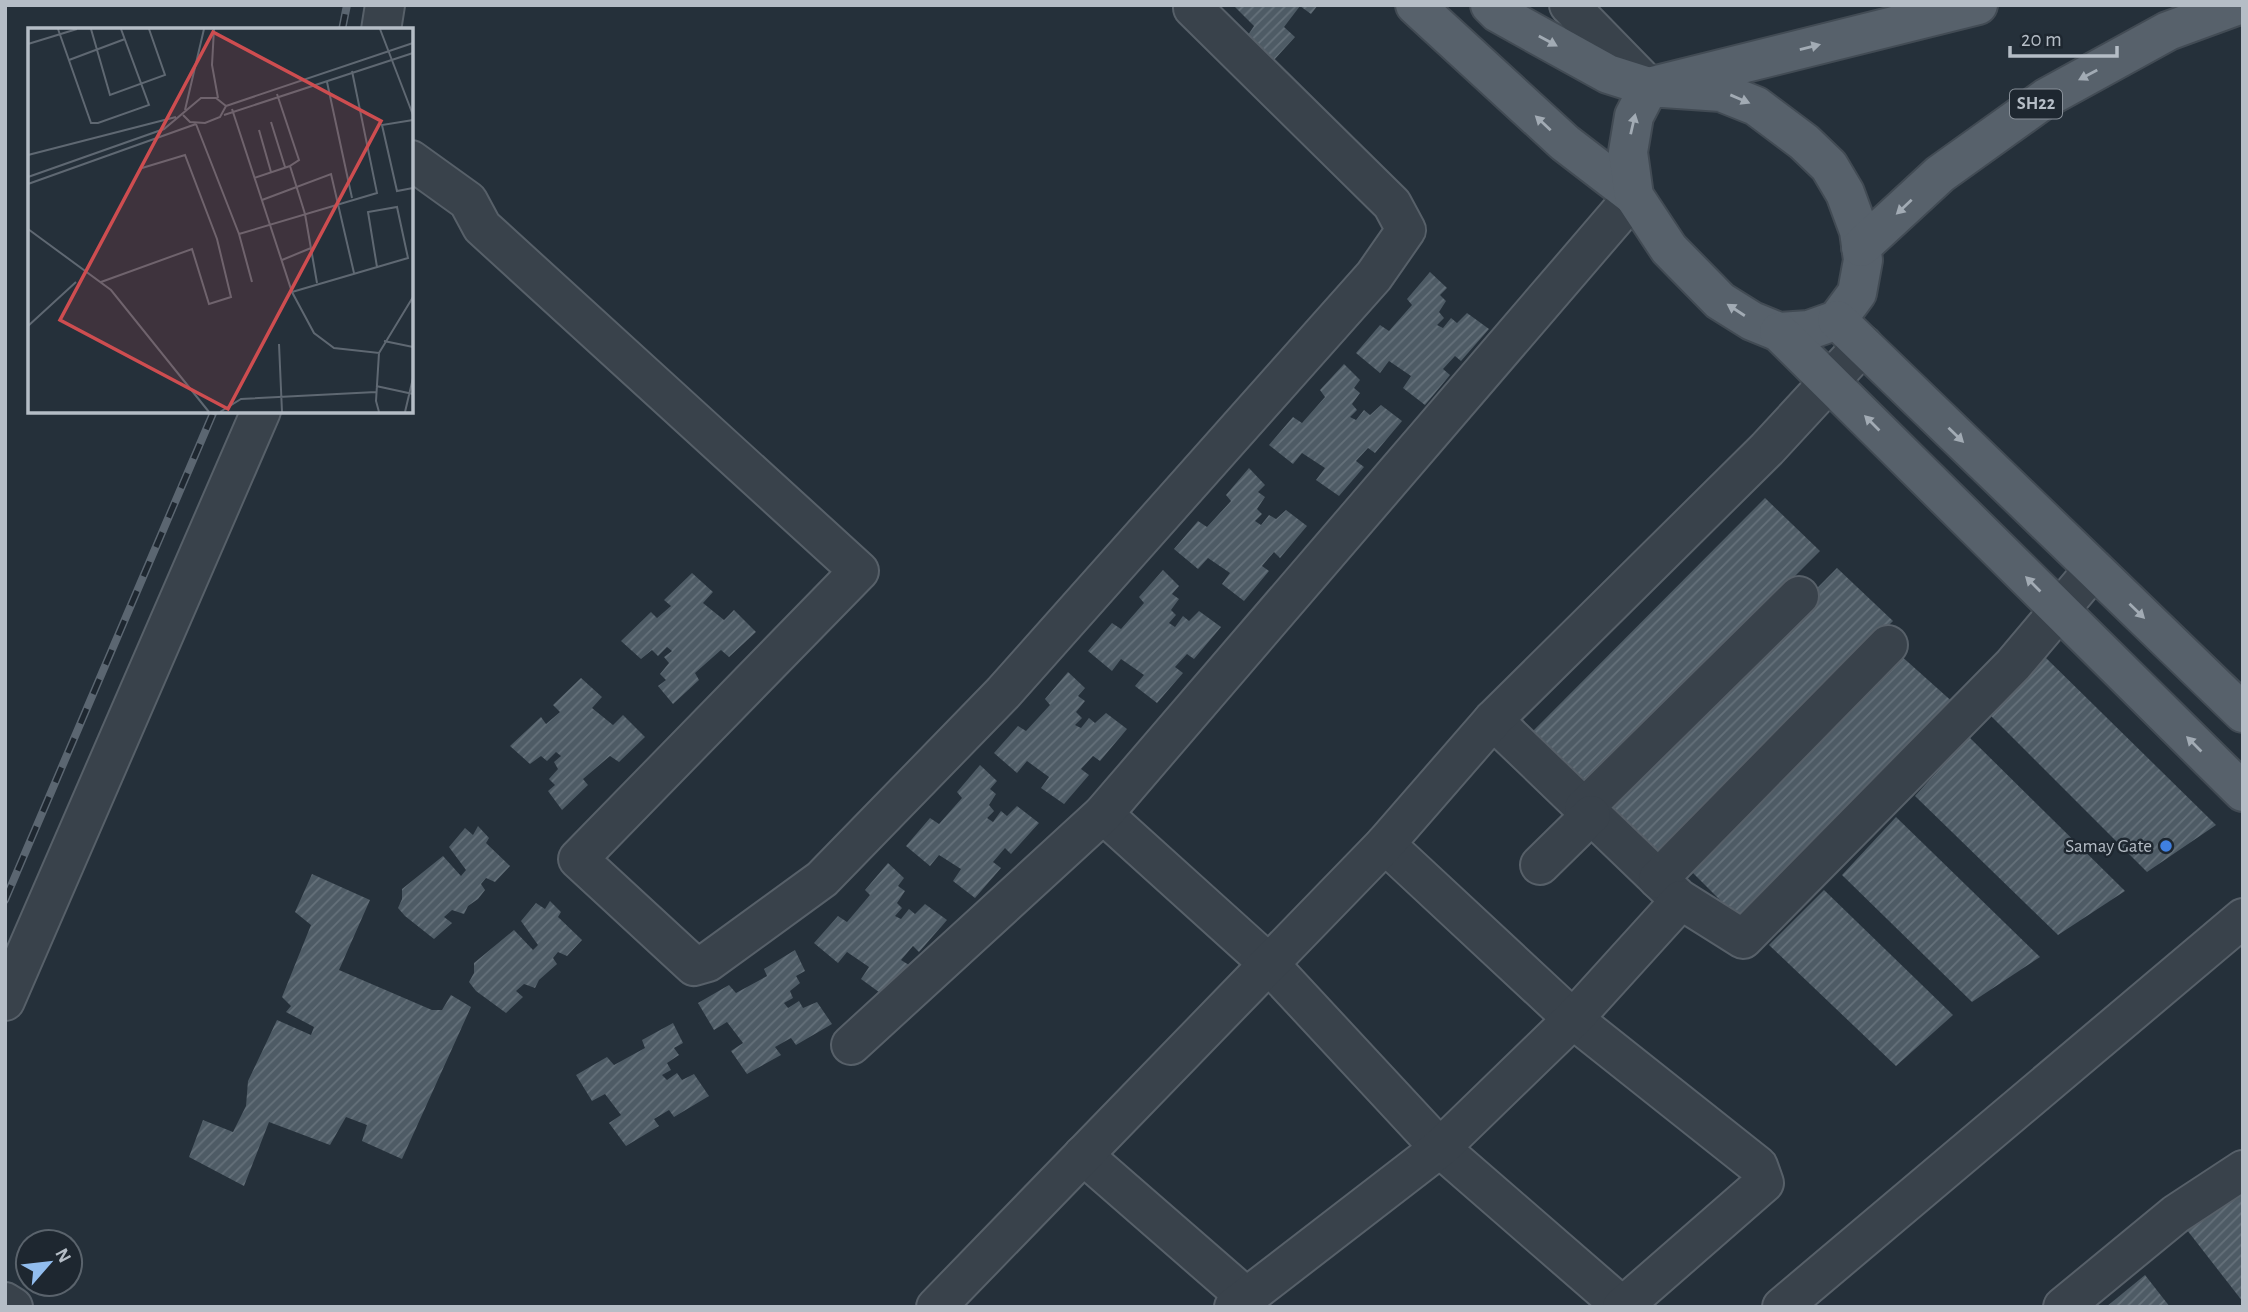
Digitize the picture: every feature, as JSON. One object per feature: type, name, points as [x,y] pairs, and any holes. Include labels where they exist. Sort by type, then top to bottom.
[{"type":"main road","points":[[1415,5],[1564,143],[1634,196],[1669,249],[1720,301],[1752,321],[1779,332],[2243,792]]},
{"type":"main road","points":[[1490,5],[1498,13],[1608,74],[1649,87],[1721,92],[1756,106],[1804,142],[1829,166],[1845,192],[1859,231],[1863,260],[1850,332]]},
{"type":"main road","points":[[1634,196],[1628,152],[1634,116],[1649,87],[1978,5]]},
{"type":"main road","name":"SH22","points":[[1861,247],[1940,174],[2046,97],[2168,32],[2239,5]]},
{"type":"main road","points":[[1779,332],[1850,332],[2243,713]]},
{"type":"street","points":[[381,28],[385,5]]},
{"type":"street","points":[[1569,5],[1649,87]]},
{"type":"street","points":[[413,161],[468,201],[482,227],[859,570],[578,859],[694,966],[708,962],[822,878],[984,712],[1374,276],[1406,230],[1392,204],[1192,8]]},
{"type":"street","points":[[851,1045],[1102,814],[1634,196]]},
{"type":"street","points":[[936,1307],[1385,844],[1493,720],[1768,449],[1830,381],[1850,332]]},
{"type":"street","points":[[5,1001],[260,413]]},
{"type":"street","points":[[1493,720],[1669,890],[1743,939],[2013,665],[2094,569]]},
{"type":"street","points":[[1540,865],[1587,811],[1799,596]]},
{"type":"street","points":[[1083,1155],[1240,1302],[1440,1148],[1573,1019],[1669,890],[1888,645]]},
{"type":"street","points":[[1102,814],[1269,964],[1440,1148],[1622,1307],[1764,1183],[1758,1166],[1573,1019],[1385,844]]},
{"type":"street","points":[[1783,1307],[2243,918]]},
{"type":"street","points":[[2063,1307],[2176,1214],[2243,1170]]},
{"type":"street","points":[[5,1302],[13,1307]]},
{"type":"building","points":[[1233,5],[1318,5],[1311,14],[1300,6],[1284,27],[1295,37],[1274,60],[1248,35],[1254,26]]},
{"type":"building","points":[[1430,272],[1447,288],[1440,295],[1446,301],[1439,312],[1444,318],[1437,325],[1443,328],[1451,318],[1457,323],[1467,313],[1489,329],[1461,361],[1455,356],[1443,369],[1450,375],[1425,405],[1403,388],[1411,376],[1389,361],[1380,373],[1356,353],[1380,325],[1389,331],[1412,305],[1407,299]]},
{"type":"building","points":[[1344,364],[1360,380],[1354,388],[1360,393],[1352,404],[1357,410],[1350,417],[1356,420],[1364,410],[1370,415],[1381,405],[1402,421],[1375,453],[1368,448],[1356,461],[1364,467],[1339,496],[1316,480],[1325,468],[1302,453],[1293,464],[1269,445],[1293,417],[1302,423],[1325,397],[1320,390]]},
{"type":"building","points":[[1249,468],[1265,485],[1258,492],[1265,497],[1257,509],[1262,514],[1255,521],[1261,525],[1269,515],[1276,519],[1286,510],[1307,526],[1280,558],[1274,552],[1262,566],[1269,571],[1244,601],[1222,584],[1230,573],[1208,558],[1198,569],[1174,549],[1198,521],[1207,527],[1231,501],[1226,495]]},
{"type":"building","points":[[1765,498],[1820,551],[1583,788],[1529,735]]},
{"type":"building","points":[[1837,568],[1893,621],[1655,859],[1602,805]]},
{"type":"building","points":[[1163,570],[1179,586],[1172,594],[1179,599],[1171,610],[1176,615],[1169,623],[1175,627],[1183,616],[1189,621],[1199,611],[1221,627],[1194,659],[1187,654],[1175,667],[1183,673],[1157,703],[1135,686],[1144,675],[1121,659],[1112,671],[1088,651],[1112,623],[1121,629],[1144,603],[1139,597]]},
{"type":"building","points":[[692,573],[713,592],[703,603],[724,620],[734,610],[756,632],[729,657],[721,650],[695,673],[699,680],[673,704],[658,686],[666,680],[660,674],[669,663],[664,657],[672,651],[667,647],[658,656],[652,650],[641,659],[621,641],[651,612],[657,618],[671,606],[664,600]]},
{"type":"building","points":[[1899,654],[1956,705],[1741,921],[1688,868]]},
{"type":"building","points":[[2045,657],[2216,825],[2147,872],[1991,716]]},
{"type":"building","points":[[1068,672],[1085,688],[1078,696],[1085,701],[1076,712],[1082,718],[1075,725],[1081,728],[1089,718],[1095,723],[1106,713],[1127,729],[1100,761],[1093,756],[1081,769],[1089,775],[1064,804],[1041,788],[1049,777],[1027,761],[1017,773],[994,753],[1018,726],[1026,731],[1050,705],[1045,699]]},
{"type":"building","points":[[581,678],[602,697],[592,708],[613,725],[623,715],[645,737],[619,762],[610,756],[583,779],[588,785],[562,810],[548,791],[555,785],[549,779],[558,769],[554,762],[561,756],[556,752],[547,761],[541,756],[530,764],[510,746],[541,717],[546,724],[560,712],[553,705]]},
{"type":"building","points":[[1969,737],[2125,891],[2058,935],[1915,796]]},
{"type":"building","points":[[980,765],[997,781],[990,789],[996,794],[989,805],[994,811],[987,818],[993,822],[1001,811],[1007,816],[1017,806],[1039,823],[1011,854],[1005,848],[993,862],[1001,868],[975,898],[953,881],[961,869],[939,855],[930,866],[906,846],[930,818],[939,824],[962,798],[957,792]]},
{"type":"building","points":[[1896,817],[2040,957],[1972,1002],[1842,875]]},
{"type":"building","points":[[478,826],[489,838],[486,843],[510,866],[495,882],[486,878],[481,884],[485,890],[468,906],[464,914],[452,910],[444,917],[452,923],[434,939],[398,908],[402,889],[443,856],[461,876],[466,870],[449,847],[465,828],[473,835]]},
{"type":"building","points":[[888,863],[904,878],[898,886],[905,891],[897,903],[902,908],[895,916],[901,919],[909,909],[915,914],[925,904],[947,920],[919,952],[913,946],[901,960],[909,965],[883,995],[861,979],[869,967],[847,952],[838,963],[814,943],[838,916],[847,922],[870,895],[865,890]]},
{"type":"building","points":[[312,874],[370,900],[339,970],[432,1010],[442,1010],[451,995],[471,1007],[402,1159],[362,1141],[367,1125],[346,1117],[330,1145],[269,1122],[244,1186],[189,1157],[203,1120],[233,1132],[246,1106],[248,1081],[277,1020],[311,1035],[314,1027],[286,1012],[291,1006],[282,997],[311,925],[295,912]]},
{"type":"building","points":[[1824,890],[1953,1015],[1896,1066],[1769,945]]},
{"type":"building","points":[[550,901],[561,912],[558,917],[582,940],[567,956],[558,952],[553,958],[557,964],[539,980],[535,988],[524,984],[516,991],[523,997],[506,1013],[476,991],[469,982],[474,973],[474,963],[514,930],[533,950],[538,945],[521,921],[536,903],[545,909]]},
{"type":"building","points":[[795,950],[805,971],[796,976],[800,983],[790,991],[793,998],[784,1003],[788,1008],[799,1001],[803,1008],[817,1002],[832,1024],[796,1045],[791,1038],[775,1047],[781,1055],[747,1074],[731,1051],[743,1043],[727,1022],[714,1030],[698,1003],[729,985],[736,993],[767,976],[764,969]]},
{"type":"building","points":[[673,1023],[683,1043],[674,1048],[679,1055],[667,1063],[671,1070],[662,1075],[667,1080],[677,1073],[682,1080],[694,1074],[709,1096],[674,1117],[669,1110],[654,1119],[659,1126],[626,1146],[609,1123],[621,1115],[605,1094],[592,1101],[576,1075],[607,1057],[614,1065],[645,1048],[642,1040]]},
{"type":"building","points":[[2237,1190],[2243,1197],[2243,1302],[2187,1230]]},
{"type":"building","points":[[2145,1275],[2170,1307],[2106,1307]]},
{"type":"railway","points":[[342,28],[347,5]]},
{"type":"railway","points":[[5,900],[213,413]]},
{"type":"place","name":"Samay Gate","points":[[2166,846]]}]
